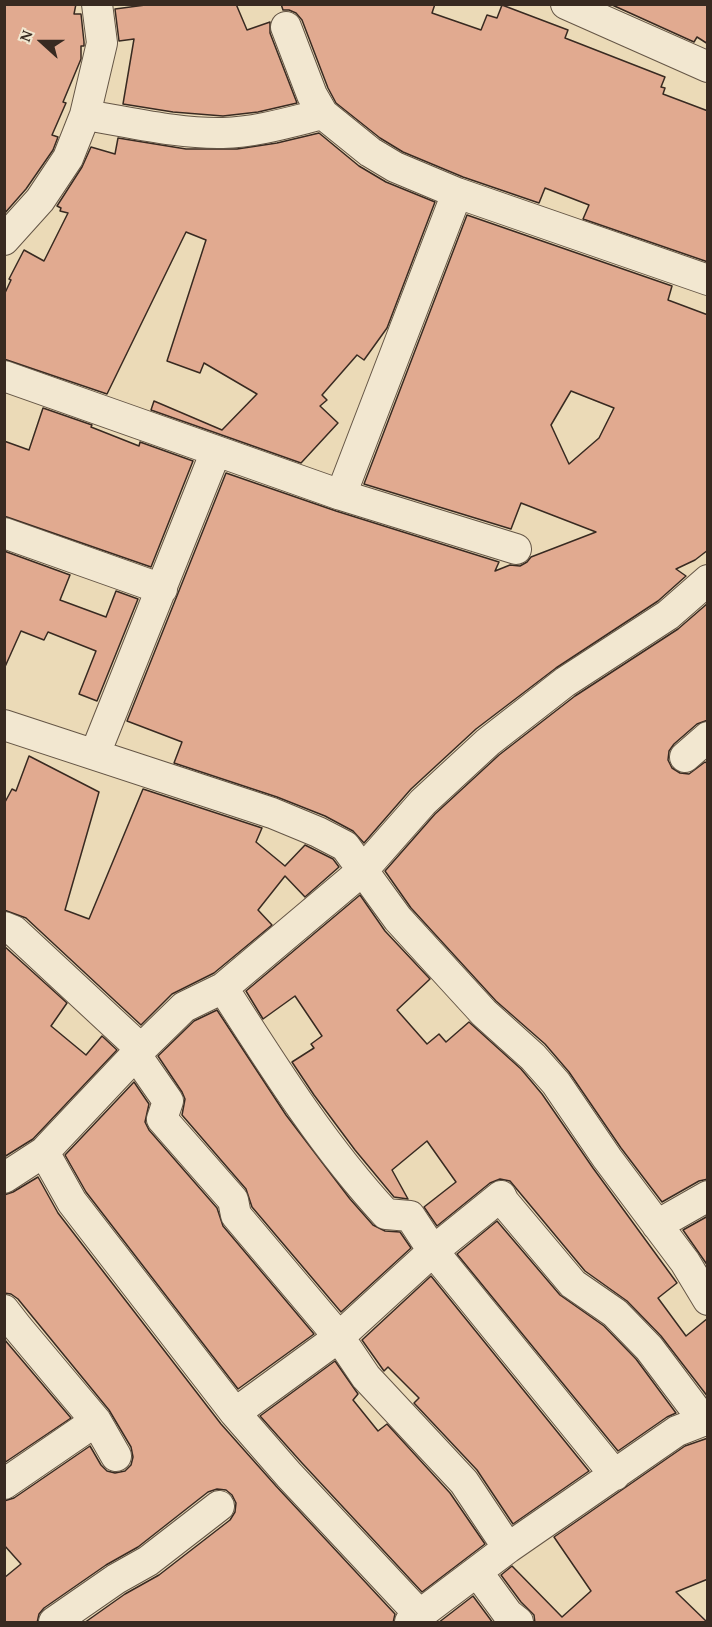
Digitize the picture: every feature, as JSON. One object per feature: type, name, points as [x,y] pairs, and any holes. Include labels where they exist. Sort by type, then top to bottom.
[{"type":"street","points":[[4,240],[40,200],[68,158],[85,115],[102,43],[97,4]]},
{"type":"street","points":[[567,4],[708,67]]},
{"type":"street","points":[[286,27],[312,95],[323,114],[370,152],[395,167],[457,193],[708,280]]},
{"type":"street","points":[[85,115],[184,130],[223,133],[268,127],[323,114]]},
{"type":"street","points":[[341,495],[457,193]]},
{"type":"street","points":[[4,376],[341,495],[516,549]]},
{"type":"street","points":[[95,754],[216,451]]},
{"type":"street","points":[[4,533],[162,589]]},
{"type":"street","points":[[4,1178],[44,1152],[183,1007],[222,988],[363,870],[423,802],[488,742],[565,682],[668,615],[708,580]]},
{"type":"street","points":[[4,725],[272,813],[345,846],[398,919],[484,1013],[533,1057],[556,1083],[607,1158],[685,1262],[708,1300]]},
{"type":"street","points":[[685,757],[708,737]]},
{"type":"street","points":[[4,927],[14,931],[139,1052],[168,1101],[162,1119],[233,1200],[236,1215],[339,1336],[366,1377],[464,1482],[508,1548]]},
{"type":"street","points":[[222,988],[284,1083],[353,1179],[386,1214],[410,1216],[433,1251],[615,1475]]},
{"type":"street","points":[[44,1152],[72,1202],[235,1413],[415,1619],[508,1548],[677,1431],[706,1420],[649,1348],[615,1312],[573,1284],[501,1196],[433,1251],[339,1336],[235,1413]]},
{"type":"street","points":[[657,1224],[708,1196]]},
{"type":"street","points":[[4,1310],[96,1421],[116,1456]]},
{"type":"street","points":[[4,1484],[96,1421]]},
{"type":"street","points":[[54,1623],[116,1579],[148,1561],[219,1506]]},
{"type":"street","points":[[478,1573],[508,1614],[518,1623]]},
{"type":"building","points":[[4,4],[76,4],[74,14],[81,14],[84,46],[81,46],[81,59],[52,135],[58,137],[53,150],[26,189],[4,214]]},
{"type":"building","points":[[153,4],[236,4],[247,30],[270,22],[270,33],[297,103],[258,112],[223,116],[173,112],[123,104],[134,39],[119,41],[115,9]]},
{"type":"building","points":[[281,4],[435,4],[432,13],[481,30],[487,15],[497,18],[502,5],[568,30],[565,38],[665,77],[661,87],[665,88],[663,94],[708,111],[708,262],[583,219],[589,205],[545,188],[539,203],[463,177],[403,152],[380,138],[336,103],[302,20],[296,13],[283,10]]},
{"type":"building","points":[[610,4],[708,4],[708,44],[697,37],[694,42]]},
{"type":"building","points":[[319,133],[359,166],[386,182],[435,202],[387,328],[364,360],[357,355],[322,395],[327,400],[320,406],[338,423],[301,463],[151,410],[154,401],[222,430],[257,394],[204,363],[200,373],[167,361],[206,240],[186,232],[107,394],[4,359],[4,295],[11,280],[9,279],[24,250],[44,261],[68,213],[60,211],[61,208],[57,206],[82,167],[91,147],[115,154],[118,138],[186,149],[237,149]]},
{"type":"building","points":[[467,215],[672,286],[668,300],[708,315],[708,550],[695,560],[676,569],[686,576],[658,601],[556,668],[476,729],[411,789],[364,843],[353,831],[325,816],[277,797],[174,763],[182,742],[127,721],[226,473],[336,511],[499,562],[495,571],[510,565],[520,566],[531,557],[596,532],[521,503],[511,529],[364,484]],"holes":[[[571,391],[614,408],[599,438],[569,464],[551,425]]]},
{"type":"building","points":[[43,408],[92,425],[91,427],[139,446],[140,442],[193,461],[151,567],[4,516],[4,441],[29,450]]},
{"type":"building","points":[[4,551],[70,575],[60,600],[106,617],[116,591],[138,599],[97,701],[79,694],[96,651],[48,632],[44,640],[21,631],[4,669]]},
{"type":"building","points":[[708,603],[708,720],[697,724],[674,744],[669,751],[668,760],[672,768],[680,773],[689,774],[705,762],[708,764],[708,1179],[699,1181],[662,1202],[621,1148],[569,1072],[545,1044],[496,1001],[411,908],[385,871],[435,814],[499,755],[575,696],[678,629]]},
{"type":"building","points":[[29,756],[99,792],[65,910],[89,919],[143,789],[262,828],[256,842],[285,866],[305,845],[333,859],[339,867],[305,897],[285,876],[258,910],[272,925],[214,973],[172,994],[141,1025],[26,918],[4,910],[4,804],[12,789],[16,791]]},
{"type":"building","points":[[360,895],[385,931],[430,979],[397,1010],[427,1044],[439,1034],[446,1042],[469,1022],[521,1069],[542,1094],[677,1283],[658,1298],[686,1336],[708,1318],[708,1397],[661,1336],[627,1301],[585,1271],[510,1181],[500,1179],[490,1183],[437,1226],[424,1207],[456,1182],[427,1141],[392,1170],[408,1199],[394,1197],[314,1095],[292,1062],[314,1048],[311,1044],[322,1036],[295,996],[263,1019],[246,991]]},
{"type":"building","points":[[4,946],[67,1003],[51,1026],[86,1055],[102,1036],[117,1050],[33,1139],[4,1157]]},
{"type":"building","points":[[217,1010],[286,1115],[350,1199],[373,1225],[385,1231],[400,1232],[411,1248],[341,1312],[252,1207],[246,1189],[182,1115],[185,1099],[158,1056],[194,1021]]},
{"type":"building","points":[[134,1082],[149,1104],[145,1122],[149,1130],[217,1208],[223,1226],[314,1334],[238,1389],[86,1192],[65,1155]]},
{"type":"building","points":[[38,1177],[58,1213],[221,1424],[395,1614],[393,1623],[84,1623],[125,1594],[159,1575],[230,1520],[235,1512],[236,1503],[226,1490],[217,1489],[208,1492],[138,1547],[106,1565],[44,1608],[39,1614],[37,1623],[4,1623],[4,1578],[21,1564],[4,1545],[4,1501],[14,1498],[90,1446],[107,1471],[115,1473],[125,1471],[131,1465],[133,1457],[131,1447],[109,1410],[18,1299],[11,1294],[4,1293],[4,1195]]},
{"type":"building","points":[[708,1216],[708,1266],[683,1230]]},
{"type":"building","points":[[497,1221],[560,1295],[604,1326],[636,1359],[676,1413],[618,1451],[457,1254]]},
{"type":"building","points":[[431,1276],[589,1471],[513,1524],[477,1470],[414,1403],[419,1398],[388,1367],[384,1371],[362,1340]]},
{"type":"building","points":[[4,1339],[71,1418],[4,1463]]},
{"type":"building","points":[[335,1361],[358,1394],[353,1400],[378,1431],[387,1424],[450,1493],[485,1544],[422,1592],[260,1416]]},
{"type":"building","points":[[708,1438],[708,1579],[676,1592],[708,1623],[535,1623],[534,1615],[501,1575],[512,1566],[562,1617],[591,1591],[554,1537],[685,1446]]},
{"type":"building","points":[[473,1596],[493,1623],[438,1623]]}]
